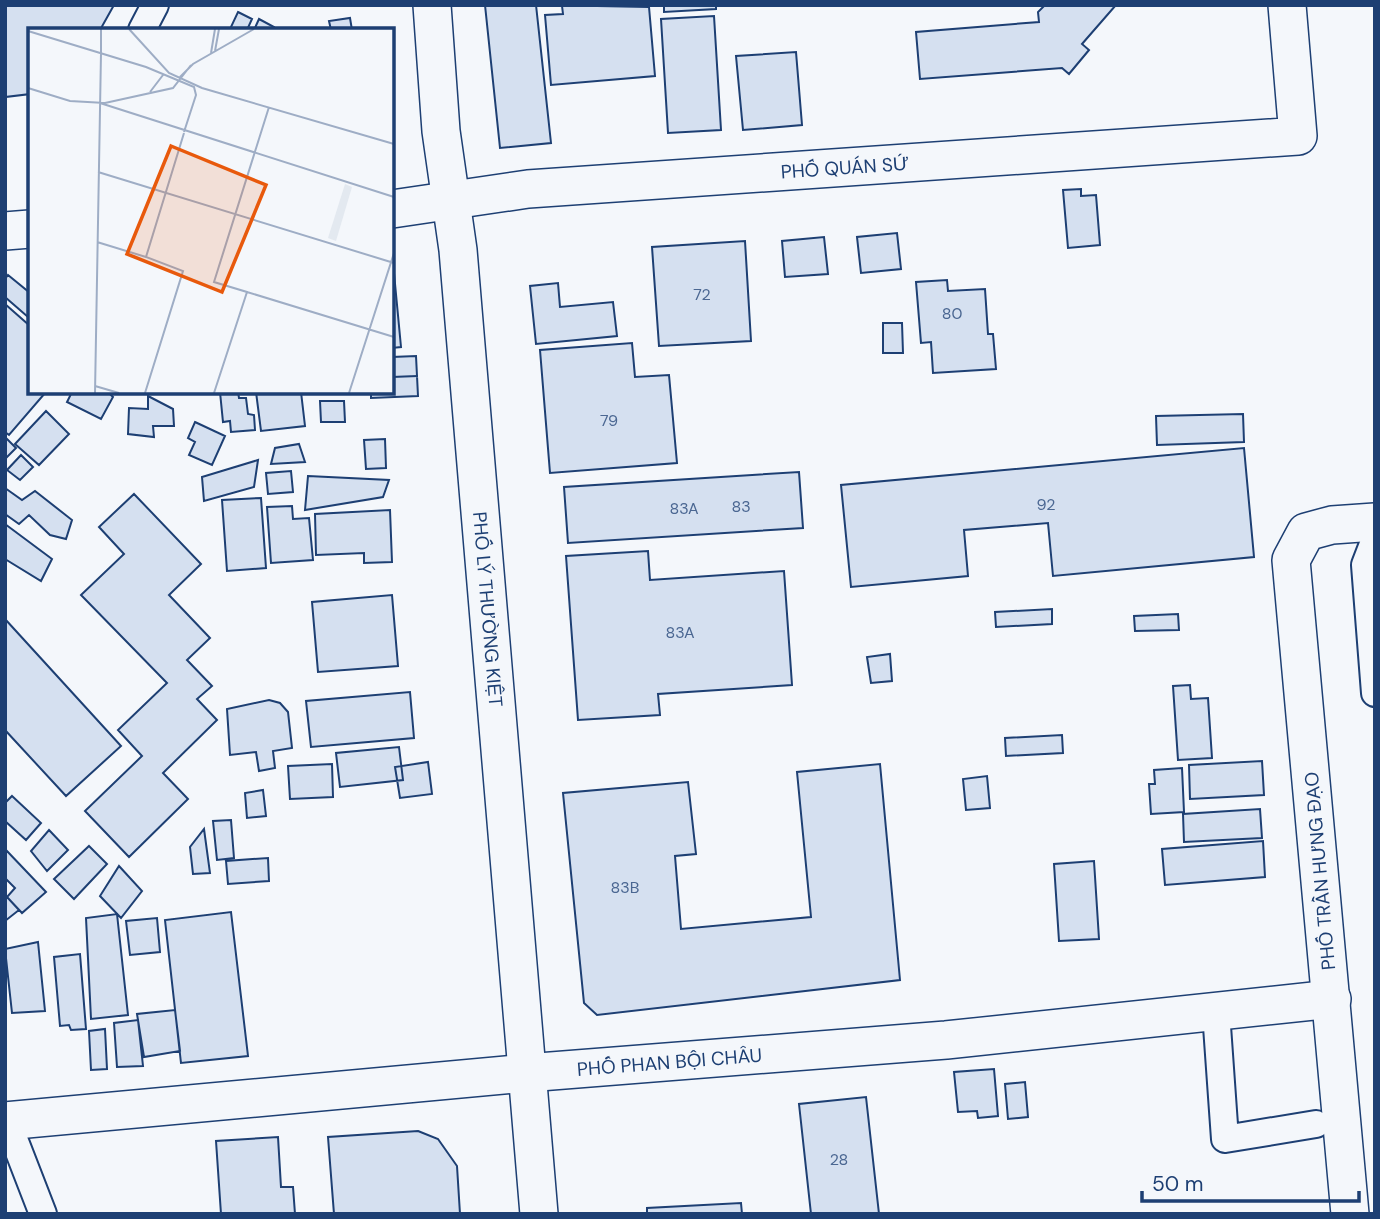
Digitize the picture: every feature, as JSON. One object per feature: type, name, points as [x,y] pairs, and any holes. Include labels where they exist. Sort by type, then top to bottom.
[{"type":"street","points":[[143,28],[155,5]]},
{"type":"street","name":"PHỐ LÝ THƯỜNG KIỆT","points":[[432,5],[441,131],[452,201],[539,1214]]},
{"type":"street","name":"PHỐ QUÁN SỨ","points":[[394,209],[528,189],[1298,136],[1287,5]]},
{"type":"street","name":"PHỐ TRẦN HƯNG ĐẠO","points":[[1350,1214],[1291,560],[1306,532],[1332,525],[1375,522]]},
{"type":"street","points":[[1375,539],[1365,565],[1375,693]]},
{"type":"street","name":"PHỐ PHAN BỘI CHÂU","points":[[6,1121],[526,1073],[933,1041],[1332,999]]},
{"type":"street","points":[[1216,1012],[1225,1139],[1316,1125]]},
{"type":"street","points":[[6,1121],[43,1214]]},
{"type":"building","points":[[5,5],[114,5],[101,28],[28,28],[28,94],[5,97]]},
{"type":"building","points":[[485,5],[536,5],[551,143],[500,148]]},
{"type":"building","points":[[545,5],[649,7],[655,76],[551,85],[545,15],[563,14],[562,6]]},
{"type":"building","points":[[664,5],[716,5],[716,9],[664,12]]},
{"type":"building","points":[[1045,5],[1116,5],[1082,44],[1089,50],[1069,74],[1062,68],[920,79],[916,32],[1039,22],[1038,12]]},
{"type":"building","points":[[238,12],[252,19],[248,28],[230,28]]},
{"type":"building","points":[[714,16],[721,130],[668,133],[661,19]]},
{"type":"building","points":[[350,18],[352,28],[331,28],[329,21]]},
{"type":"building","points":[[259,19],[274,27],[274,28],[255,28]]},
{"type":"building","points":[[796,52],[802,125],[743,130],[736,56]]},
{"type":"building","points":[[1081,189],[1081,196],[1096,195],[1100,245],[1068,248],[1063,190]]},
{"type":"building","points":[[897,233],[901,269],[861,273],[857,237]]},
{"type":"building","points":[[824,237],[828,274],[785,277],[782,241]]},
{"type":"building","points":[[745,241],[751,341],[659,346],[652,247]]},
{"type":"building","points":[[394,273],[401,347],[394,348]]},
{"type":"building","points":[[8,275],[28,291],[28,317],[5,297],[5,279]]},
{"type":"building","points":[[947,280],[948,291],[985,289],[988,334],[993,334],[996,369],[933,373],[931,342],[921,343],[916,282]]},
{"type":"building","points":[[558,283],[560,307],[613,302],[617,336],[536,344],[530,286]]},
{"type":"building","points":[[5,304],[28,324],[28,394],[44,394],[9,435],[5,432]]},
{"type":"building","points":[[883,323],[902,323],[903,353],[883,353]]},
{"type":"building","points":[[632,343],[635,377],[669,375],[677,463],[550,473],[540,350]]},
{"type":"building","points":[[416,356],[417,376],[394,377],[394,357]]},
{"type":"building","points":[[417,376],[418,396],[371,398],[371,394],[394,394],[394,377]]},
{"type":"building","points":[[71,394],[110,394],[113,397],[101,419],[67,402]]},
{"type":"building","points":[[220,394],[238,394],[239,398],[246,398],[248,414],[254,415],[255,430],[231,432],[230,421],[223,422]]},
{"type":"building","points":[[256,394],[301,394],[305,426],[261,431]]},
{"type":"building","points":[[148,396],[173,409],[174,426],[153,426],[154,437],[128,434],[129,408],[148,409]]},
{"type":"building","points":[[320,401],[344,401],[345,422],[321,422]]},
{"type":"building","points":[[46,411],[69,434],[39,465],[15,444]]},
{"type":"building","points":[[1243,414],[1244,442],[1157,445],[1156,416]]},
{"type":"building","points":[[195,422],[225,436],[212,465],[189,455],[195,442],[188,438]]},
{"type":"building","points":[[5,437],[16,448],[5,459]]},
{"type":"building","points":[[385,439],[386,468],[366,469],[364,440]]},
{"type":"building","points":[[299,444],[305,462],[271,464],[275,448]]},
{"type":"building","points":[[1244,448],[1254,557],[1053,576],[1048,523],[964,530],[968,576],[851,587],[841,485]]},
{"type":"building","points":[[21,455],[33,467],[20,480],[7,470]]},
{"type":"building","points":[[258,460],[254,487],[204,501],[202,477]]},
{"type":"building","points":[[291,471],[293,492],[268,494],[266,473]]},
{"type":"building","points":[[799,472],[803,528],[568,543],[564,487]]},
{"type":"building","points":[[308,476],[389,480],[383,497],[305,510]]},
{"type":"building","points":[[5,488],[22,500],[35,491],[72,520],[66,539],[50,535],[29,515],[19,524],[5,514]]},
{"type":"building","points":[[134,494],[201,564],[169,595],[210,638],[187,660],[212,686],[197,699],[217,720],[163,773],[188,799],[129,857],[85,811],[142,756],[118,730],[167,683],[81,595],[124,554],[99,527]]},
{"type":"building","points":[[261,498],[266,568],[227,571],[222,500]]},
{"type":"building","points":[[292,506],[293,519],[309,518],[313,560],[271,563],[267,507]]},
{"type":"building","points":[[390,510],[392,562],[364,563],[364,553],[316,555],[315,514]]},
{"type":"building","points":[[5,524],[52,559],[41,581],[5,559]]},
{"type":"building","points":[[648,551],[650,580],[784,571],[792,685],[658,694],[660,715],[578,720],[566,556]]},
{"type":"building","points":[[392,595],[398,666],[318,672],[312,602]]},
{"type":"building","points":[[1052,609],[1052,624],[996,627],[995,612]]},
{"type":"building","points":[[1178,614],[1179,630],[1135,631],[1134,616]]},
{"type":"building","points":[[5,619],[121,746],[66,796],[5,730]]},
{"type":"building","points":[[890,654],[892,681],[871,683],[867,657]]},
{"type":"building","points":[[1190,685],[1191,699],[1208,698],[1212,758],[1178,760],[1173,686]]},
{"type":"building","points":[[410,692],[414,738],[311,747],[306,701]]},
{"type":"building","points":[[269,700],[280,703],[288,712],[292,748],[273,751],[275,768],[259,771],[256,752],[230,755],[227,709]]},
{"type":"building","points":[[1062,735],[1063,753],[1006,756],[1005,738]]},
{"type":"building","points":[[399,747],[403,780],[340,787],[336,753]]},
{"type":"building","points":[[1262,761],[1264,795],[1190,799],[1189,765]]},
{"type":"building","points":[[428,762],[432,794],[400,798],[395,767]]},
{"type":"building","points":[[332,764],[333,797],[290,799],[288,766]]},
{"type":"building","points":[[880,764],[900,980],[597,1015],[584,1003],[563,793],[688,782],[696,854],[675,856],[681,929],[811,917],[797,772]]},
{"type":"building","points":[[1182,768],[1184,812],[1151,814],[1149,784],[1155,784],[1154,770]]},
{"type":"building","points":[[987,776],[990,808],[966,810],[963,779]]},
{"type":"building","points":[[263,790],[266,816],[247,818],[245,793]]},
{"type":"building","points":[[12,796],[41,823],[26,840],[5,821],[5,803]]},
{"type":"building","points":[[1260,809],[1262,838],[1184,842],[1183,814]]},
{"type":"building","points":[[231,820],[234,858],[217,860],[213,821]]},
{"type":"building","points":[[204,829],[210,873],[193,874],[190,847]]},
{"type":"building","points":[[49,830],[68,850],[47,871],[31,851]]},
{"type":"building","points":[[1263,841],[1265,877],[1165,885],[1162,849]]},
{"type":"building","points":[[89,846],[107,864],[74,899],[54,879]]},
{"type":"building","points":[[6,850],[46,892],[22,913],[7,897],[15,888],[5,878]]},
{"type":"building","points":[[268,858],[269,881],[228,884],[226,861]]},
{"type":"building","points":[[1094,861],[1099,939],[1059,941],[1054,864]]},
{"type":"building","points":[[119,866],[142,891],[121,918],[100,896]]},
{"type":"building","points":[[7,897],[19,910],[5,921],[5,899]]},
{"type":"building","points":[[231,912],[248,1056],[181,1063],[165,920]]},
{"type":"building","points":[[117,914],[128,1015],[91,1019],[86,918]]},
{"type":"building","points":[[157,918],[160,952],[130,955],[126,921]]},
{"type":"building","points":[[38,942],[45,1011],[12,1013],[5,949]]},
{"type":"building","points":[[80,954],[86,1029],[71,1030],[69,1025],[60,1026],[54,957]]},
{"type":"building","points":[[175,1010],[180,1051],[144,1057],[137,1014]]},
{"type":"building","points":[[138,1020],[143,1066],[117,1067],[114,1023]]},
{"type":"building","points":[[105,1029],[107,1069],[91,1070],[89,1031]]},
{"type":"building","points":[[994,1069],[998,1116],[978,1118],[977,1111],[958,1112],[954,1072]]},
{"type":"building","points":[[1025,1082],[1028,1117],[1008,1119],[1005,1084]]},
{"type":"building","points":[[866,1097],[879,1214],[811,1214],[799,1104]]},
{"type":"building","points":[[418,1131],[438,1139],[457,1166],[460,1214],[334,1214],[328,1137]]},
{"type":"building","points":[[278,1137],[281,1187],[293,1187],[295,1214],[221,1214],[216,1141]]},
{"type":"building","points":[[741,1203],[742,1214],[647,1214],[647,1208]]}]
